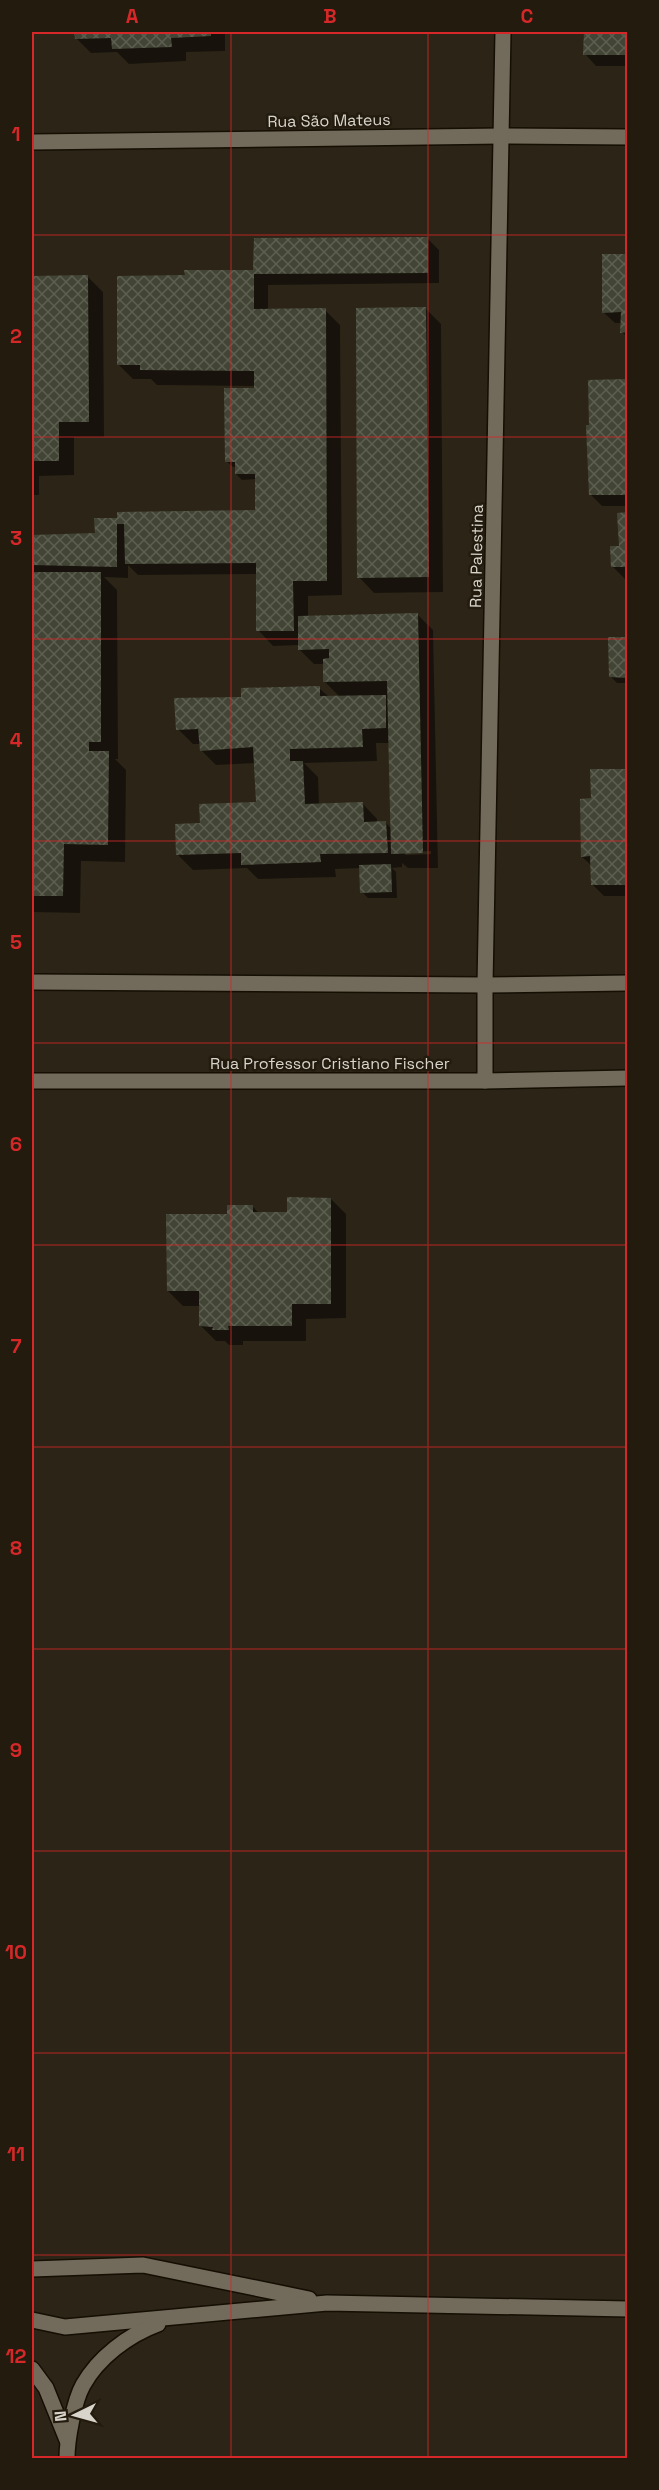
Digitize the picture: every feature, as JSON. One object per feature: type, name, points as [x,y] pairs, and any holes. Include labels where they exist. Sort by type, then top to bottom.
[{"type":"street","name":"Rua Palestina","points":[[485,1082],[503,32]]},
{"type":"street","name":"Rua São Mateus","points":[[32,142],[627,136]]},
{"type":"street","points":[[32,982],[485,985],[627,983]]},
{"type":"street","name":"Rua Professor Cristiano Fischer","points":[[32,1081],[485,1082],[627,1078]]},
{"type":"street","points":[[32,2269],[143,2265],[327,2303]]},
{"type":"street","points":[[32,2320],[65,2327],[327,2303],[627,2309]]},
{"type":"street","points":[[67,2458],[68,2439],[82,2386],[103,2359],[139,2331],[180,2316]]},
{"type":"street","points":[[32,2369],[45,2388],[68,2439]]},
{"type":"building","points":[[74,32],[211,32],[211,36],[171,38],[172,47],[112,49],[111,38],[75,39]]},
{"type":"building","points":[[584,32],[628,32],[628,55],[583,55]]},
{"type":"building","points":[[428,237],[428,273],[254,274],[254,309],[326,308],[327,581],[293,581],[294,631],[256,631],[256,563],[125,564],[124,524],[117,524],[117,567],[32,565],[32,535],[95,533],[94,518],[117,518],[117,512],[255,510],[255,474],[235,474],[235,462],[225,462],[224,388],[254,388],[254,371],[140,370],[140,365],[117,365],[117,276],[185,275],[184,270],[253,270],[254,238]]},
{"type":"building","points":[[602,254],[628,254],[628,332],[620,333],[621,312],[602,313]]},
{"type":"building","points":[[88,275],[89,422],[59,422],[59,461],[32,461],[32,276]]},
{"type":"building","points":[[426,307],[429,577],[357,578],[356,308]]},
{"type":"building","points":[[628,379],[628,495],[589,495],[586,425],[589,425],[588,380]]},
{"type":"building","points":[[628,512],[628,567],[611,567],[610,546],[619,546],[617,513]]},
{"type":"building","points":[[32,572],[101,572],[101,742],[89,742],[89,751],[109,751],[108,845],[64,844],[63,896],[32,896]]},
{"type":"building","points":[[418,613],[423,853],[391,854],[387,681],[323,682],[323,659],[329,658],[329,649],[298,650],[298,616]]},
{"type":"building","points":[[608,637],[628,637],[628,678],[609,677]]},
{"type":"building","points":[[320,686],[320,696],[386,695],[386,728],[362,729],[363,747],[290,749],[290,761],[303,761],[305,804],[363,802],[364,822],[386,821],[388,853],[320,854],[321,862],[241,865],[241,853],[176,855],[175,824],[200,823],[199,804],[256,802],[253,747],[200,751],[198,729],[176,730],[174,698],[241,697],[241,688]]},
{"type":"building","points":[[590,769],[628,769],[628,885],[591,885],[590,856],[581,857],[580,799],[591,798]]},
{"type":"building","points":[[391,864],[392,892],[360,893],[359,865]]},
{"type":"building","points":[[287,1197],[331,1198],[331,1304],[292,1304],[292,1326],[228,1326],[229,1330],[212,1330],[213,1327],[199,1326],[199,1291],[167,1291],[166,1214],[227,1214],[227,1205],[253,1205],[253,1212],[287,1212]]}]
